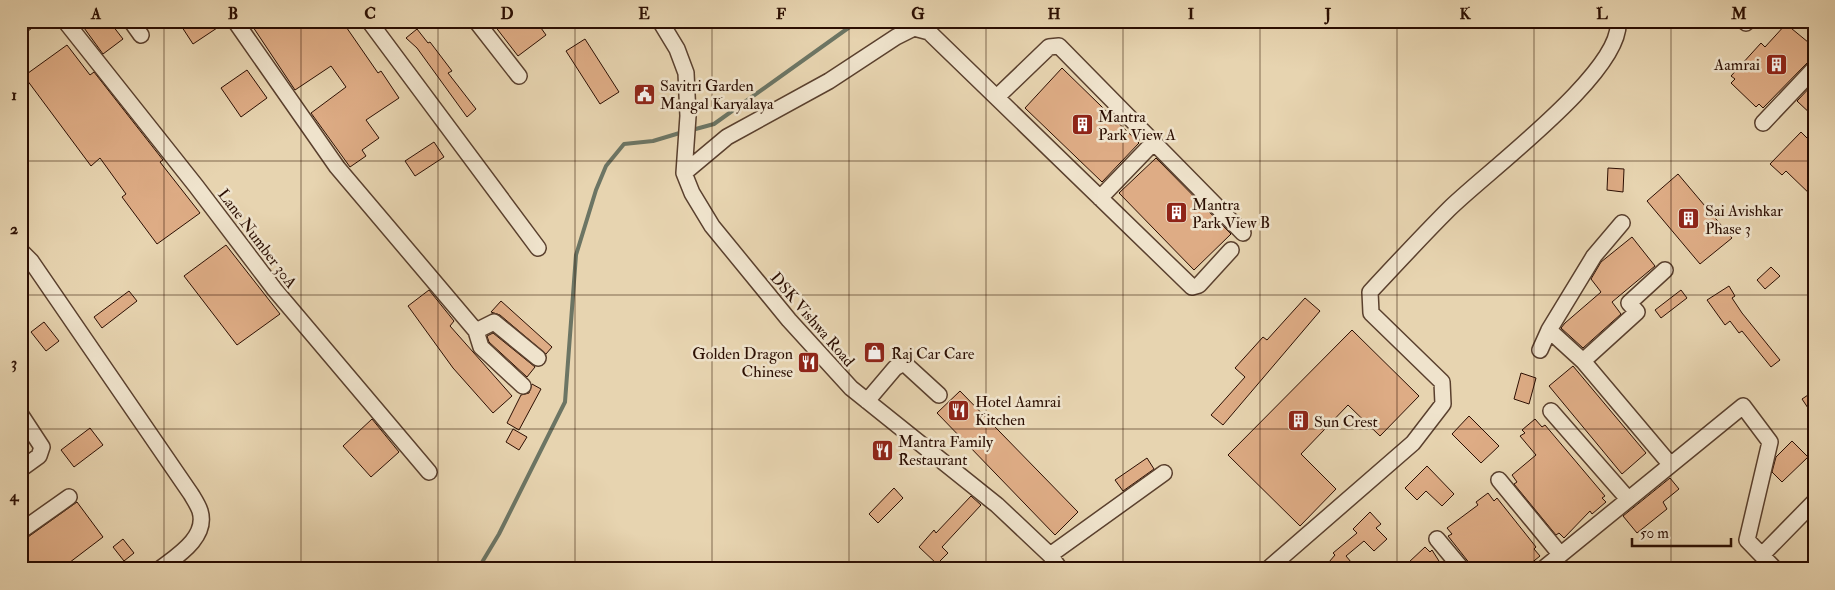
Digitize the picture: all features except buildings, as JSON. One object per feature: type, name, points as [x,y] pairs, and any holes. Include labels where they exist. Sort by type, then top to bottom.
[{"type":"street","name":"Lane Number 30A","points":[[65,21],[196,186],[275,290],[429,472]]},
{"type":"street","points":[[131,21],[141,35]]},
{"type":"street","points":[[236,21],[337,167],[476,331],[481,347],[523,386]]},
{"type":"street","points":[[368,21],[538,248]]},
{"type":"street","points":[[476,21],[519,76]]},
{"type":"street","name":"DSK Vishwa Road","points":[[660,21],[677,48],[686,72],[688,116],[684,173],[692,194],[712,226],[822,359],[851,388],[997,504],[1050,555],[1060,569]]},
{"type":"street","points":[[1268,569],[1413,443],[1443,404],[1442,382],[1372,314],[1370,292],[1450,209],[1563,107],[1581,88],[1608,54],[1616,40],[1618,21]]},
{"type":"street","points":[[684,173],[727,137],[829,81],[914,28],[929,32],[1192,287],[1199,285],[1231,250]]},
{"type":"street","points":[[997,97],[1049,47],[1056,45],[1243,233]]},
{"type":"street","points":[[1763,123],[1814,69]]},
{"type":"street","points":[[1100,198],[1154,142]]},
{"type":"street","points":[[1540,350],[1549,330],[1594,256],[1622,223]]},
{"type":"street","points":[[21,251],[31,261],[191,494],[200,512],[201,526],[194,540],[160,569]]},
{"type":"street","points":[[1583,361],[1637,312],[1629,303],[1665,270]]},
{"type":"street","points":[[476,331],[494,322],[538,358]]},
{"type":"street","points":[[1549,330],[1583,361],[1670,464]]},
{"type":"street","points":[[867,401],[895,368],[904,363],[939,395]]},
{"type":"street","points":[[1543,569],[1743,406],[1770,442],[1747,540],[1775,569]]},
{"type":"street","points":[[1551,411],[1628,499]]},
{"type":"street","points":[[21,415],[42,447],[39,456],[21,469]]},
{"type":"street","points":[[1050,555],[1164,473]]},
{"type":"street","points":[[1499,480],[1560,554]]},
{"type":"street","points":[[21,531],[69,497]]},
{"type":"street","points":[[1762,555],[1814,502]]},
{"type":"street","points":[[1437,539],[1462,569]]},
{"type":"waterway","points":[[692,130],[714,124],[858,21]]},
{"type":"waterway","points":[[478,569],[499,534],[565,402],[576,255],[596,190],[606,166],[624,144],[653,141],[683,132]]},
{"type":"place","name":"Aamrai","points":[[1776,64]]},
{"type":"place","name":"Savitri Garden Mangal Karyalaya","points":[[644,94]]},
{"type":"place","name":"Mantra Park View A","points":[[1082,125]]},
{"type":"place","name":"Mantra Park View B","points":[[1176,213]]},
{"type":"place","name":"Sai Avishkar Phase 3","points":[[1689,219]]},
{"type":"place","name":"Raj Car Care","points":[[875,353]]},
{"type":"place","name":"Golden Dragon Chinese","points":[[809,362]]},
{"type":"place","name":"Hotel Aamrai Kitchen","points":[[959,410]]},
{"type":"place","name":"Sun Crest","points":[[1298,421]]},
{"type":"place","name":"Mantra Family Restaurant","points":[[882,450]]}]
